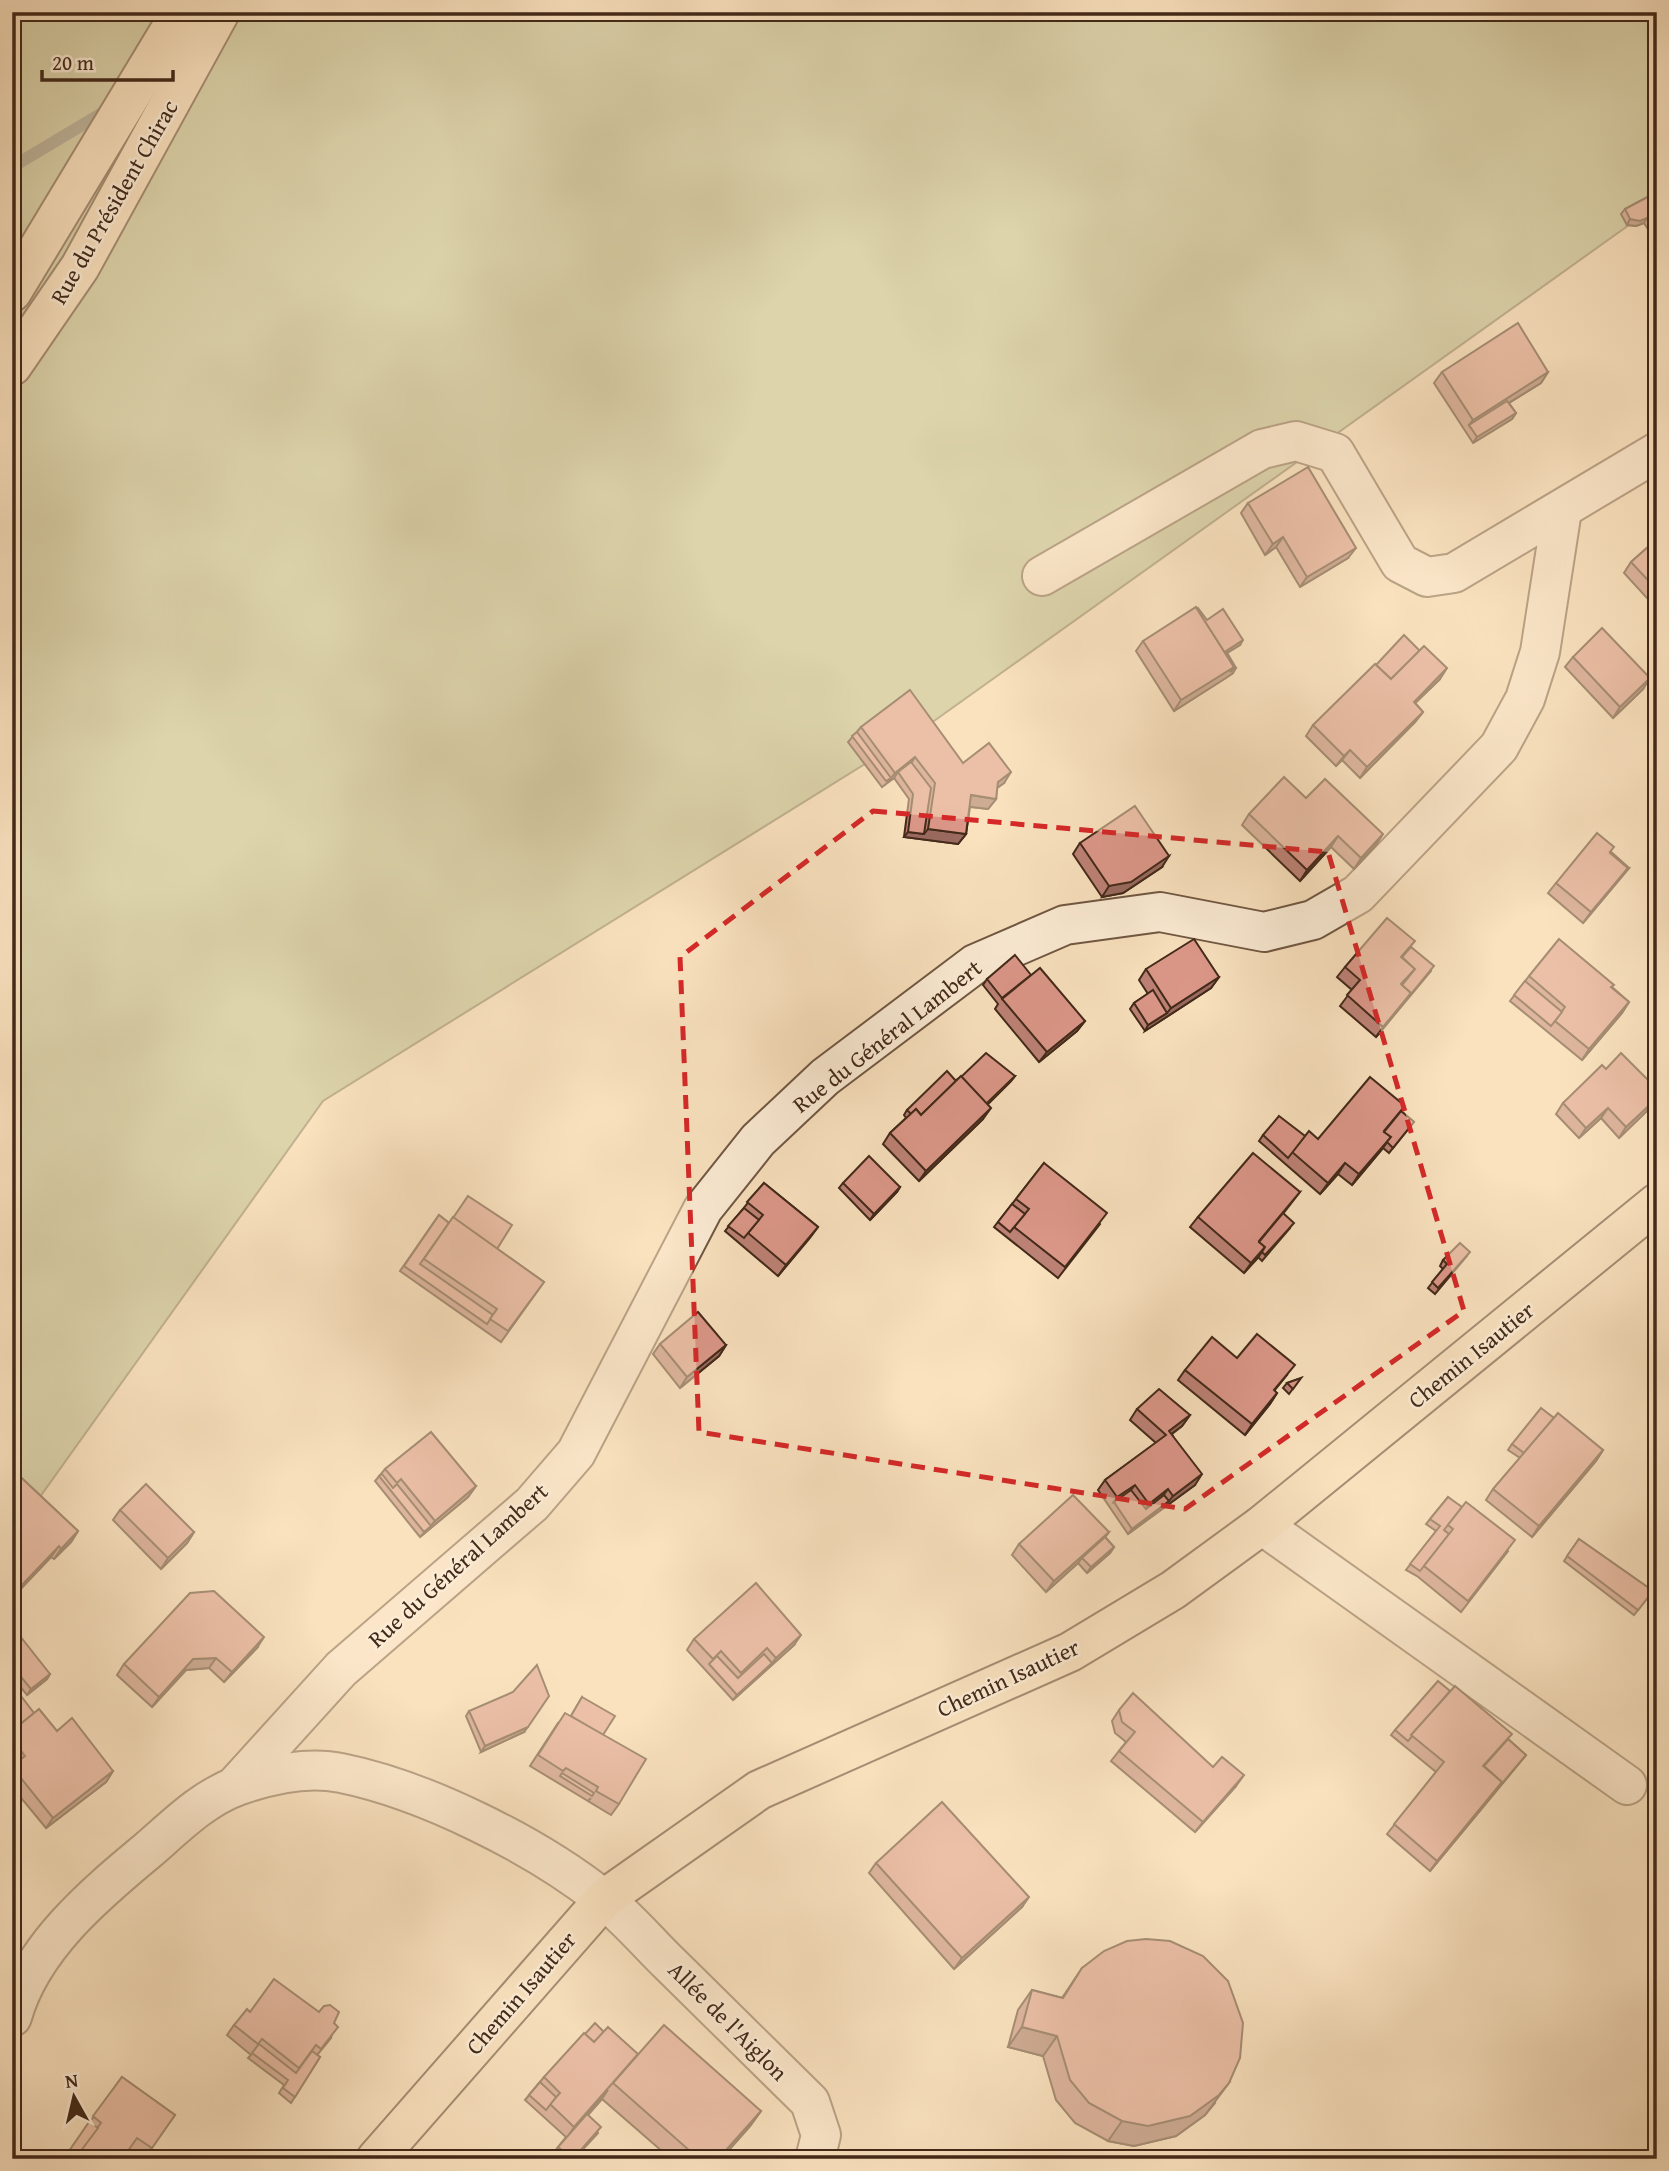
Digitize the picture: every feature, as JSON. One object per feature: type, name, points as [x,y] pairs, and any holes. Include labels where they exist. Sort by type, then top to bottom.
[{"type":"main road","name":"Rue du Président Chirac","points":[[12,292],[181,12]]},
{"type":"main road","name":"Rue du Président Chirac","points":[[12,366],[80,267],[220,12]]},
{"type":"main road","name":"Chemin Isautier","points":[[376,2159],[604,1899],[759,1790],[1070,1652],[1173,1590],[1262,1525],[1657,1203]]},
{"type":"street","points":[[1042,576],[1262,449],[1296,441],[1335,453],[1400,563],[1427,577],[1454,573],[1657,452]]},
{"type":"street","name":"Rue du Général Lambert","points":[[234,1787],[341,1669],[532,1504],[576,1453],[703,1209],[758,1140],[825,1077],[975,964],[1065,925],[1160,912],[1264,932],[1313,920],[1358,894],[1499,747],[1525,699],[1540,652],[1562,510]]},
{"type":"street","points":[[1262,1525],[1627,1785]]},
{"type":"street","name":"Rue du Général Lambert","points":[[12,2017],[29,1977],[51,1945],[98,1891],[201,1805],[234,1787],[291,1773],[340,1772],[412,1795],[485,1827],[545,1858],[604,1899]]},
{"type":"street","name":"Allée de l'Aiglon","points":[[604,1899],[810,2102],[821,2135],[815,2159]]},
{"type":"highlighted area","points":[[873,811],[1328,852],[1464,1311],[1185,1509],[699,1432],[680,957]]},
{"type":"green space","points":[[12,12],[1657,12],[1657,205],[934,721],[323,1101],[12,1536]]},
{"type":"building","points":[[1657,192],[1657,228],[1654,229],[1647,218],[1640,221],[1630,219],[1625,209]]},
{"type":"building","points":[[1518,323],[1548,372],[1473,420],[1442,372]]},
{"type":"building","points":[[1507,401],[1516,413],[1477,437],[1469,425]]},
{"type":"building","points":[[1308,467],[1356,548],[1307,577],[1283,537],[1273,544],[1248,503]]},
{"type":"building","points":[[1657,539],[1657,590],[1631,562]]},
{"type":"building","points":[[1196,607],[1234,667],[1181,700],[1143,641]]},
{"type":"building","points":[[1198,608],[1207,620],[1223,609],[1243,640],[1226,651],[1236,668],[1230,672],[1234,667]]},
{"type":"building","points":[[1602,628],[1650,678],[1620,707],[1573,657]]},
{"type":"building","points":[[1404,635],[1420,651],[1391,679],[1376,665]]},
{"type":"building","points":[[1424,646],[1447,668],[1414,702],[1423,712],[1367,767],[1350,750],[1344,756],[1313,725],[1375,664],[1391,679]]},
{"type":"building","points":[[910,690],[963,763],[989,743],[1011,772],[998,782],[996,799],[971,795],[966,834],[928,829],[935,783],[915,757],[895,773],[861,727]]},
{"type":"building","points":[[857,732],[891,778],[886,781],[852,736]]},
{"type":"building","points":[[911,762],[931,788],[924,834],[908,832],[913,794],[898,772]]},
{"type":"building","points":[[1284,777],[1306,798],[1325,779],[1383,834],[1361,858],[1338,836],[1307,870],[1249,814]]},
{"type":"building","points":[[1135,806],[1169,856],[1131,882],[1109,886],[1080,843]]},
{"type":"building","points":[[1597,833],[1614,847],[1610,852],[1628,868],[1591,912],[1556,883]]},
{"type":"building","points":[[1387,918],[1415,941],[1401,957],[1415,969],[1401,984],[1411,993],[1383,1027],[1347,995],[1360,980],[1345,967]]},
{"type":"building","points":[[1194,939],[1219,977],[1171,1008],[1146,969]]},
{"type":"building","points":[[1559,939],[1614,985],[1611,987],[1629,1002],[1589,1049],[1555,1021],[1565,1007],[1529,976]]},
{"type":"building","points":[[1411,947],[1434,966],[1407,999],[1411,993],[1402,985],[1415,969],[1402,957]]},
{"type":"building","points":[[1015,955],[1031,975],[1002,998],[987,979]]},
{"type":"building","points":[[1040,968],[1085,1021],[1047,1052],[1002,999]]},
{"type":"building","points":[[1525,981],[1562,1012],[1551,1026],[1514,995]]},
{"type":"building","points":[[1153,990],[1167,1013],[1148,1025],[1134,1003]]},
{"type":"building","points":[[986,1053],[1015,1076],[986,1104],[961,1077]]},
{"type":"building","points":[[1621,1053],[1657,1089],[1657,1098],[1626,1127],[1608,1108],[1586,1128],[1563,1103],[1602,1065],[1606,1069]]},
{"type":"building","points":[[947,1071],[956,1081],[921,1115],[916,1109],[911,1114],[907,1110]]},
{"type":"building","points":[[961,1076],[991,1108],[926,1171],[890,1133],[916,1109],[921,1115]]},
{"type":"building","points":[[1370,1077],[1405,1106],[1384,1131],[1391,1137],[1359,1174],[1345,1163],[1328,1183],[1292,1152],[1309,1131],[1318,1139]]},
{"type":"building","points":[[1401,1111],[1414,1122],[1393,1148],[1387,1142],[1391,1137],[1384,1132]]},
{"type":"building","points":[[1279,1116],[1305,1136],[1288,1158],[1263,1135]]},
{"type":"building","points":[[1253,1153],[1300,1192],[1259,1241],[1265,1247],[1251,1263],[1198,1217]]},
{"type":"building","points":[[869,1156],[900,1187],[874,1214],[843,1183]]},
{"type":"building","points":[[1044,1163],[1107,1213],[1065,1267],[1014,1227],[1029,1209],[1016,1199]]},
{"type":"building","points":[[764,1183],[818,1227],[786,1265],[748,1233],[763,1215],[747,1202]]},
{"type":"building","points":[[468,1196],[512,1225],[497,1249],[453,1218]]},
{"type":"building","points":[[1012,1204],[1025,1214],[1010,1232],[998,1222]]},
{"type":"building","points":[[744,1208],[759,1220],[744,1238],[728,1226]]},
{"type":"building","points":[[1283,1213],[1294,1223],[1265,1255],[1262,1252],[1265,1247],[1259,1242]]},
{"type":"building","points":[[439,1215],[449,1223],[420,1264],[493,1315],[487,1324],[404,1266]]},
{"type":"building","points":[[453,1217],[544,1282],[508,1331],[490,1319],[497,1309],[424,1259]]},
{"type":"building","points":[[1460,1243],[1470,1252],[1438,1288],[1432,1282],[1447,1264],[1443,1260]]},
{"type":"building","points":[[698,1312],[726,1345],[687,1377],[660,1344]]},
{"type":"building","points":[[1257,1334],[1295,1365],[1274,1390],[1277,1393],[1252,1424],[1185,1370],[1212,1337],[1237,1358]]},
{"type":"building","points":[[1301,1378],[1293,1389],[1287,1383]]},
{"type":"building","points":[[1159,1389],[1190,1415],[1169,1431],[1202,1474],[1173,1496],[1168,1489],[1149,1504],[1135,1485],[1117,1497],[1105,1480],[1166,1435],[1137,1409]]},
{"type":"building","points":[[1541,1408],[1554,1418],[1524,1453],[1512,1444]]},
{"type":"building","points":[[1558,1413],[1603,1450],[1539,1526],[1493,1489]]},
{"type":"building","points":[[431,1432],[476,1486],[435,1521],[401,1479],[397,1483],[385,1469]]},
{"type":"building","points":[[12,1469],[78,1531],[61,1549],[59,1546],[20,1587],[12,1580],[12,1547],[15,1544],[12,1542]]},
{"type":"building","points":[[382,1474],[393,1488],[397,1484],[431,1526],[424,1532],[379,1476]]},
{"type":"building","points":[[146,1484],[194,1532],[168,1558],[120,1510]]},
{"type":"building","points":[[1131,1490],[1146,1509],[1164,1495],[1169,1501],[1132,1529],[1114,1502]]},
{"type":"building","points":[[1073,1495],[1109,1532],[1054,1581],[1019,1544]]},
{"type":"building","points":[[1448,1497],[1462,1507],[1444,1530],[1449,1534],[1420,1571],[1410,1564],[1440,1526],[1430,1519]]},
{"type":"building","points":[[1466,1502],[1515,1540],[1468,1601],[1424,1566],[1453,1529],[1448,1525]]},
{"type":"building","points":[[1105,1537],[1114,1547],[1091,1567],[1082,1558]]},
{"type":"building","points":[[1579,1539],[1653,1591],[1638,1610],[1567,1556]]},
{"type":"building","points":[[756,1583],[801,1635],[776,1658],[767,1648],[741,1673],[721,1651],[713,1659],[694,1639]]},
{"type":"building","points":[[214,1591],[264,1637],[232,1672],[216,1658],[193,1659],[159,1697],[124,1664],[190,1593]]},
{"type":"building","points":[[20,1636],[50,1674],[31,1689],[12,1666],[12,1643]]},
{"type":"building","points":[[764,1654],[772,1663],[737,1695],[709,1664],[717,1656],[738,1678]]},
{"type":"building","points":[[537,1665],[549,1696],[528,1727],[485,1746],[469,1711],[513,1692]]},
{"type":"building","points":[[1438,1681],[1450,1691],[1408,1741],[1395,1730]]},
{"type":"building","points":[[1455,1686],[1512,1734],[1483,1766],[1502,1782],[1437,1861],[1394,1824],[1444,1762],[1411,1735]]},
{"type":"building","points":[[1133,1693],[1213,1767],[1222,1757],[1244,1775],[1203,1822],[1119,1751],[1135,1732],[1122,1722],[1119,1710]]},
{"type":"building","points":[[21,1696],[34,1713],[12,1731],[12,1703]]},
{"type":"building","points":[[582,1697],[615,1716],[603,1735],[571,1716]]},
{"type":"building","points":[[39,1709],[57,1731],[72,1718],[113,1771],[53,1818],[12,1767],[25,1756],[12,1739],[12,1731]]},
{"type":"building","points":[[565,1713],[646,1759],[619,1804],[596,1791],[598,1787],[566,1768],[563,1771],[538,1755]]},
{"type":"building","points":[[1508,1739],[1526,1755],[1499,1787],[1502,1782],[1484,1766]]},
{"type":"building","points":[[562,1773],[594,1793],[592,1796],[560,1776]]},
{"type":"building","points":[[942,1802],[1029,1897],[962,1958],[876,1863]]},
{"type":"building","points":[[1127,1941],[1170,1941],[1203,1956],[1228,1981],[1243,2023],[1240,2058],[1229,2083],[1219,2095],[1190,2116],[1148,2126],[1122,2121],[1089,2103],[1070,2080],[1057,2036],[1022,2027],[1032,1990],[1063,1998],[1082,1968],[1104,1951]]},
{"type":"building","points":[[274,1979],[319,2012],[324,2006],[330,2005],[339,2012],[334,2023],[338,2027],[321,2049],[316,2045],[299,2068],[262,2039],[258,2044],[234,2025],[247,2009],[250,2012]]},
{"type":"building","points":[[595,2023],[604,2032],[594,2042],[585,2034]]},
{"type":"building","points":[[664,2025],[761,2111],[718,2159],[699,2159],[613,2083]]},
{"type":"building","points":[[608,2027],[638,2054],[574,2127],[550,2104],[560,2093],[544,2077],[584,2033],[594,2042]]},
{"type":"building","points":[[259,2044],[296,2073],[312,2051],[320,2057],[295,2097],[283,2088],[288,2080],[252,2053]]},
{"type":"building","points":[[122,2077],[175,2115],[152,2148],[137,2138],[122,2159],[92,2159],[81,2150],[101,2123],[93,2116]]},
{"type":"building","points":[[540,2082],[556,2097],[546,2110],[529,2095]]},
{"type":"building","points":[[587,2114],[601,2127],[573,2159],[558,2147]]},
{"type":"building","points":[[89,2122],[98,2128],[77,2156],[69,2151]]},
{"type":"waterway","points":[[12,167],[109,109]]}]
